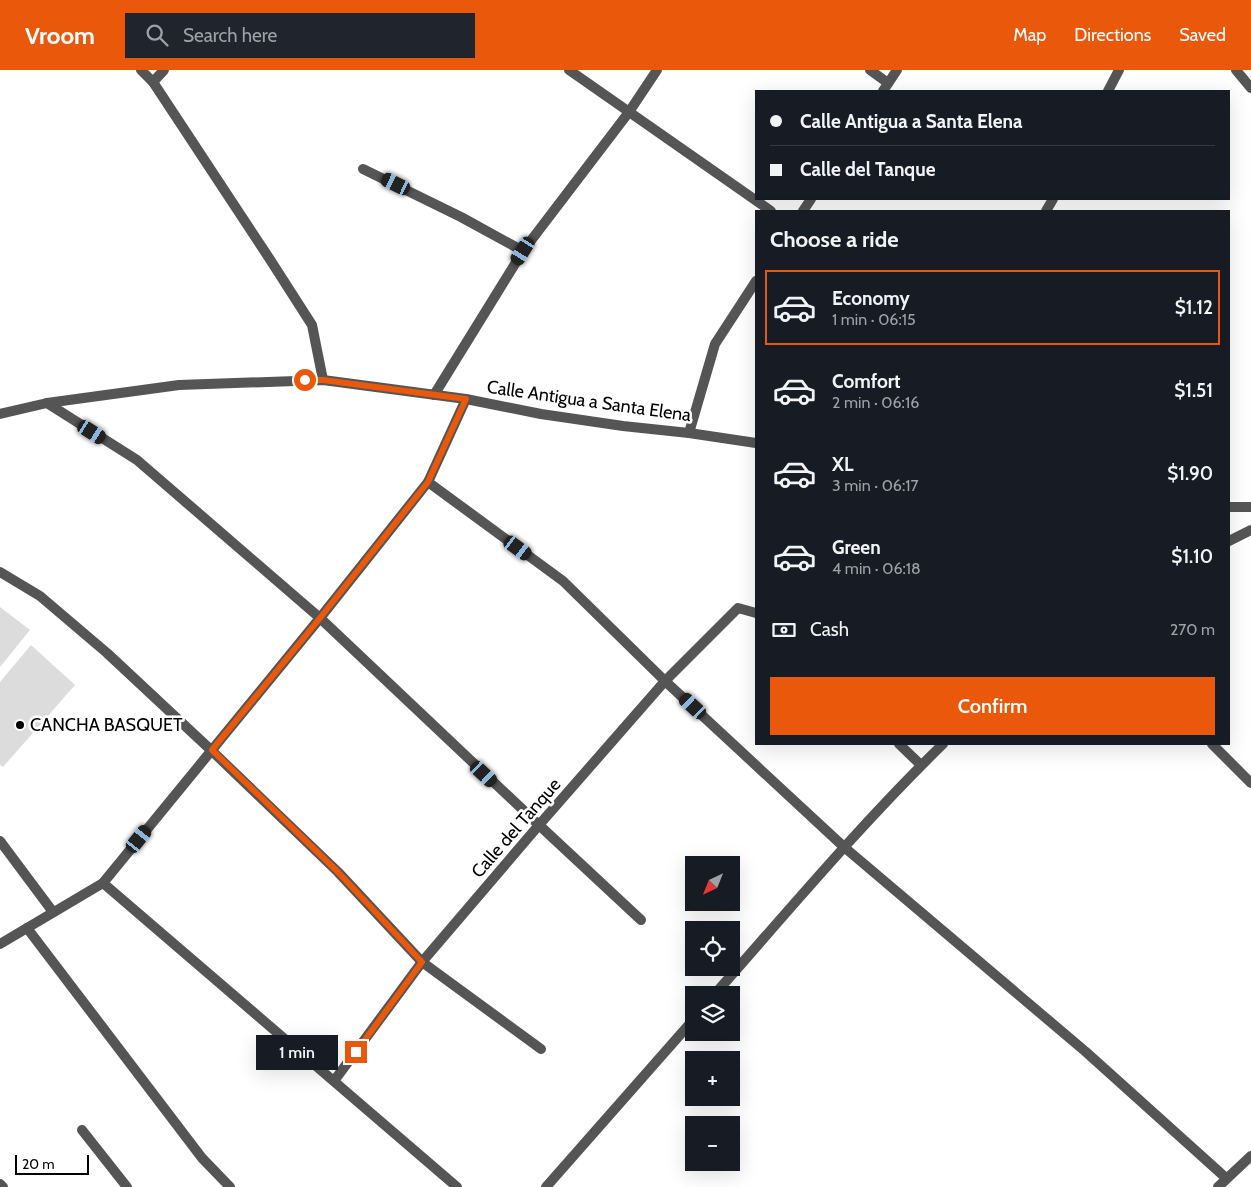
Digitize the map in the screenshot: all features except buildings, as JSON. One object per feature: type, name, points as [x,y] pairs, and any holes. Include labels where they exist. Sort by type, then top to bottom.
[{"type":"street","points":[[141,70],[153,82],[312,325],[323,380]]},
{"type":"street","points":[[153,82],[164,70]]},
{"type":"street","points":[[569,70],[755,200]]},
{"type":"street","points":[[434,396],[523,251],[629,112],[657,70]]},
{"type":"street","points":[[870,70],[886,87],[897,70]]},
{"type":"street","points":[[1109,90],[1119,70]]},
{"type":"street","points":[[1236,70],[1251,88]]},
{"type":"street","points":[[363,168],[461,216],[523,251]]},
{"type":"street","points":[[755,200],[770,210]]},
{"type":"street","points":[[689,433],[715,344],[755,283]]},
{"type":"street","name":"Calle Antigua a Santa Elena","points":[[0,414],[47,403],[179,385],[323,380],[466,399],[541,414],[623,426],[755,443]]},
{"type":"street","points":[[0,944],[103,883],[320,618],[428,482],[466,399]]},
{"type":"street","points":[[47,403],[136,460],[320,618],[641,920]]},
{"type":"street","points":[[428,482],[563,581],[665,681],[844,847],[1086,1052],[1226,1178]]},
{"type":"street","points":[[1230,507],[1251,507]]},
{"type":"street","points":[[1230,541],[1249,534]]},
{"type":"street","points":[[0,572],[40,596],[100,646],[212,750],[338,872],[422,962],[541,1049]]},
{"type":"street","name":"Calle del Tanque","points":[[334,1082],[422,962],[665,681],[738,608],[755,612]]},
{"type":"street","points":[[900,745],[921,765]]},
{"type":"street","points":[[722,986],[844,847],[942,745]]},
{"type":"street","points":[[1213,745],[1251,783]]},
{"type":"street","points":[[0,841],[53,912]]},
{"type":"street","points":[[103,883],[457,1187]]},
{"type":"street","points":[[27,928],[202,1158],[230,1187]]},
{"type":"street","points":[[546,1187],[685,1029]]},
{"type":"street","points":[[82,1130],[127,1187]]},
{"type":"street","points":[[1218,1187],[1251,1156]]},
{"type":"street","points":[[0,1184],[3,1187]]},
{"type":"shaded area","points":[[0,607],[30,630],[0,667]]},
{"type":"shaded area","name":"CANCHA BASQUET","points":[[31,645],[75,685],[3,767],[0,765],[0,682]]},
{"type":"place","name":"CANCHA BASQUET","points":[[20,725]]},
{"type":"route","points":[[305,380],[323,380],[466,399],[428,482],[212,750],[338,872],[422,962],[356,1052]]}]
